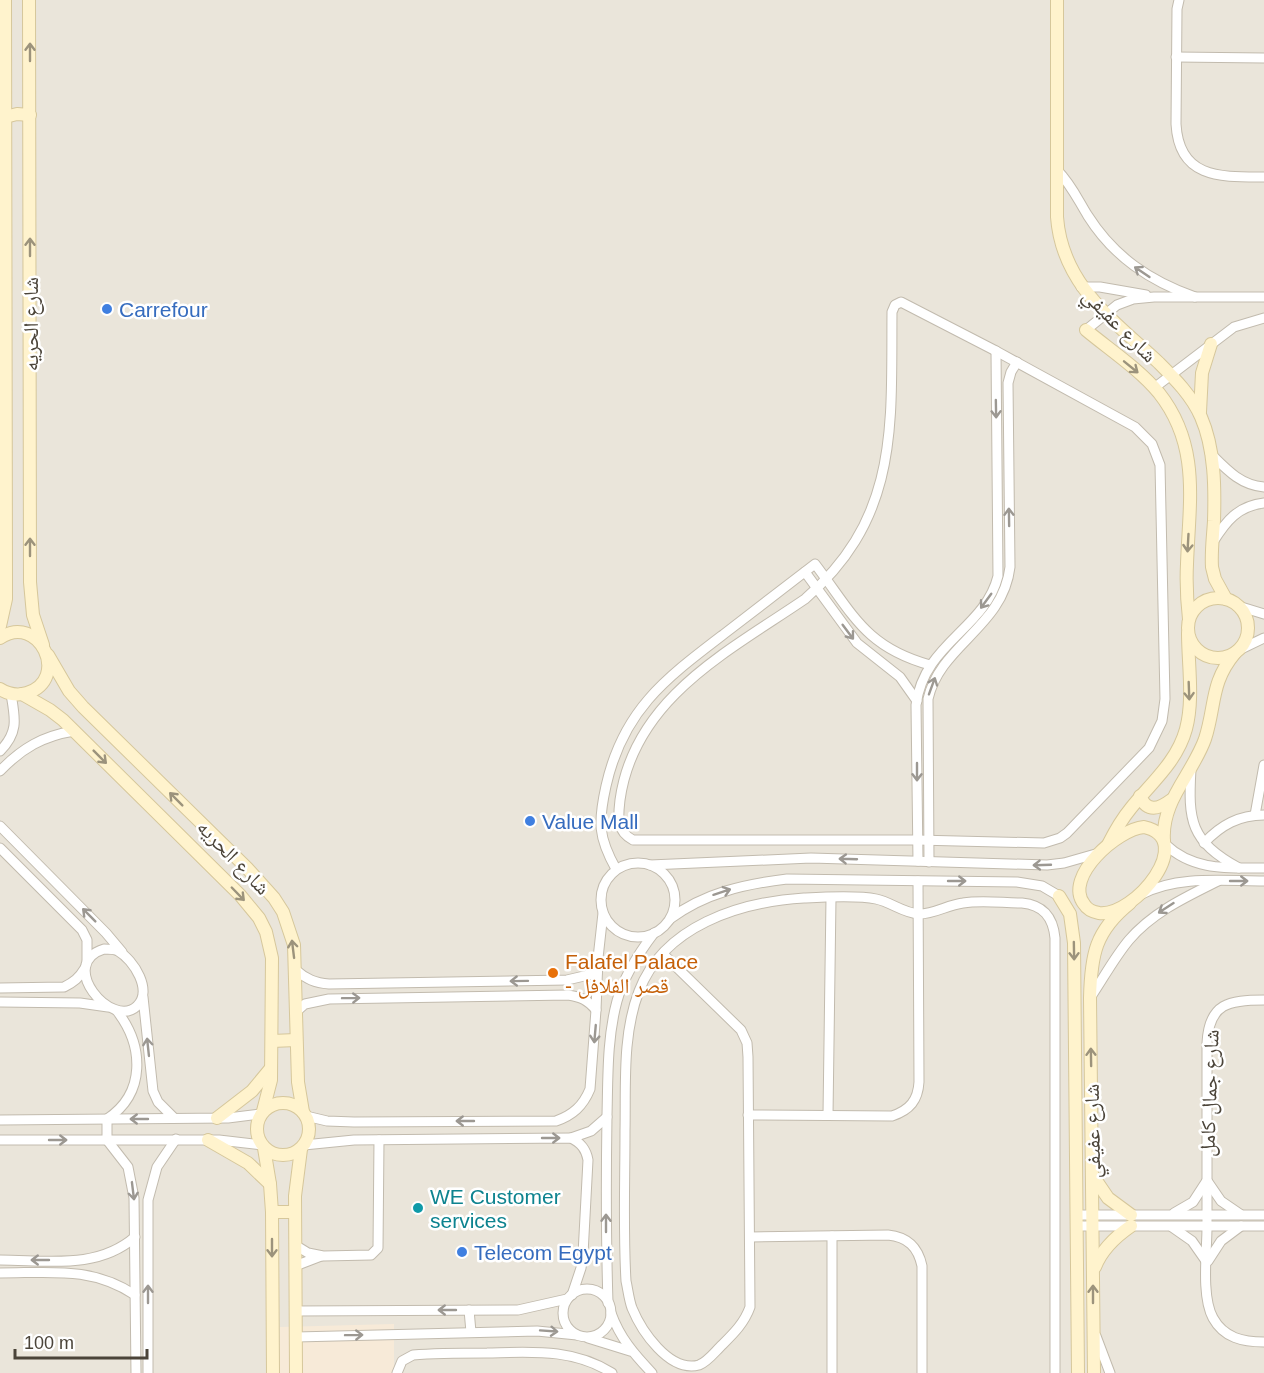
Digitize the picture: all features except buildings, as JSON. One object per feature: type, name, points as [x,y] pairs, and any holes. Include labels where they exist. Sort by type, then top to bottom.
[{"type":"street","name":"شارع الحريه","points":[[0,626],[6,598],[3,493],[6,117],[3,97],[3,45],[5,0]]},
{"type":"street","name":"شارع الحريه","points":[[29,0],[30,582],[33,615],[45,650],[69,691],[274,898],[290,928],[294,945],[298,1082],[304,1114]]},
{"type":"street","name":"شارع عفيفي","points":[[1057,0],[1056,170],[1060,240],[1066,260],[1081,287],[1105,313],[1171,375],[1188,394],[1201,416],[1210,453],[1214,499],[1211,556],[1215,579],[1226,599]]},
{"type":"street","points":[[1176,3],[1177,136],[1181,151],[1192,165],[1204,172],[1228,177],[1264,177]]},
{"type":"street","points":[[1176,57],[1264,58]]},
{"type":"street","points":[[6,117],[17,114],[30,115]]},
{"type":"street","points":[[1056,170],[1072,188],[1104,239],[1123,258],[1169,288],[1194,297]]},
{"type":"street","points":[[1081,287],[1100,286],[1154,297]]},
{"type":"street","points":[[1086,330],[1105,313],[1125,301],[1154,297],[1264,297]]},
{"type":"street","points":[[904,302],[1017,362],[1135,427],[1147,438],[1160,465],[1164,710],[1158,731],[1143,755],[1067,833],[1044,843],[929,840],[638,841],[628,837],[620,826],[618,818],[621,794],[628,769],[644,731],[658,711],[695,675],[806,599],[826,580],[848,552],[866,522],[884,471],[891,432],[892,312],[895,305],[904,302]]},
{"type":"street","points":[[1154,388],[1234,327],[1264,318]]},
{"type":"street","name":"شارع عفيفي","points":[[1086,330],[1154,388],[1173,413],[1183,435],[1189,458],[1191,481],[1186,585],[1189,619]]},
{"type":"street","points":[[1201,416],[1200,387],[1211,344]]},
{"type":"street","points":[[918,861],[917,701],[923,678],[930,665],[988,601],[996,583],[998,567],[996,351]]},
{"type":"street","points":[[929,862],[927,708],[930,691],[939,671],[996,608],[1005,589],[1010,567],[1008,388],[1011,372],[1017,362]]},
{"type":"street","points":[[996,370],[1011,372]]},
{"type":"street","points":[[1210,453],[1236,477],[1246,483],[1264,487]]},
{"type":"street","points":[[1212,544],[1230,517],[1240,509],[1252,504],[1264,503]]},
{"type":"street","points":[[616,869],[605,849],[600,827],[602,804],[610,768],[624,733],[645,702],[670,675],[815,564],[866,632],[880,644],[904,657],[930,665]]},
{"type":"street","points":[[998,567],[1010,567]]},
{"type":"street","points":[[0,570],[10,585],[21,586],[30,582]]},
{"type":"street","points":[[805,572],[857,643],[895,672],[917,701]]},
{"type":"street","points":[[1238,606],[1248,625],[1245,639],[1224,667],[1216,684],[1205,739],[1191,768],[1171,800],[1163,827],[1166,851],[1162,865],[1149,885],[1130,903],[1108,913],[1101,914],[1088,909],[1083,903],[1079,888],[1081,881],[1121,820],[1174,757],[1186,730],[1190,703],[1189,619],[1195,608],[1206,600],[1226,599],[1238,606],[1264,614]]},
{"type":"street","points":[[0,638],[15,632],[26,633],[35,638],[45,650],[49,665],[41,685],[32,691],[11,692],[15,726],[3,748],[16,755]]},
{"type":"street","points":[[1188,633],[1193,645],[1209,657],[1222,658],[1264,638]]},
{"type":"street","points":[[895,672],[903,666],[904,657]]},
{"type":"street","name":"شارع الحريه","points":[[11,692],[50,710],[74,731],[240,895],[259,918],[266,932],[272,958],[271,1068],[269,1091],[261,1113]]},
{"type":"street","points":[[0,771],[16,755],[42,739],[74,731]]},
{"type":"street","points":[[1204,843],[1226,824],[1259,815],[1264,765]]},
{"type":"street","points":[[1191,768],[1190,812],[1198,834],[1215,854],[1239,868]]},
{"type":"street","points":[[1140,796],[1142,802],[1153,809],[1171,800]]},
{"type":"street","points":[[0,826],[106,933],[140,978],[153,1091],[158,1102],[174,1118]]},
{"type":"street","points":[[304,1114],[339,1122],[556,1121],[577,1110],[590,1089],[603,886],[616,869],[636,863],[650,865],[828,858],[1047,865],[1064,863],[1103,849],[1126,832],[1143,827],[1156,832],[1173,852],[1198,864],[1218,868],[1264,868]]},
{"type":"street","points":[[0,848],[82,930],[89,950],[85,975],[95,994],[114,1009],[133,1036],[137,1066],[132,1092],[127,1102],[107,1119]]},
{"type":"street","points":[[828,858],[829,879]]},
{"type":"street","points":[[1198,864],[1190,869],[1191,876],[1218,881]]},
{"type":"street","points":[[650,865],[663,872],[674,891],[675,905],[670,919]]},
{"type":"street","points":[[571,1138],[583,1147],[588,1160],[581,1268],[563,1315],[565,1323],[581,1336],[601,1333],[610,1319],[606,1266],[607,1117],[610,1040],[617,1001],[632,966],[654,933],[670,919],[702,899],[743,886],[787,879],[1030,883],[1042,886],[1059,896],[1083,903]]},
{"type":"street","points":[[748,1115],[892,1116],[909,1108],[915,1100],[920,1082],[918,881]]},
{"type":"street","points":[[1140,895],[1166,885],[1218,881],[1264,881]]},
{"type":"street","points":[[1090,998],[1117,956],[1144,925],[1177,901],[1218,881]]},
{"type":"street","name":"شارع عفيفي","points":[[1059,896],[1072,921],[1074,943],[1078,1373]]},
{"type":"street","points":[[828,1115],[831,898]]},
{"type":"street","points":[[663,954],[741,1030],[747,1043],[750,1296],[746,1318],[705,1362],[687,1368],[669,1361],[644,1333],[631,1306],[626,1281],[624,1254],[626,1074],[629,1039],[634,1008],[640,990],[653,966],[663,954],[674,942],[696,926],[719,915],[779,901],[872,898],[906,912],[918,914],[932,913],[966,902],[1022,903],[1039,907],[1052,920],[1054,938],[1054,1373]]},
{"type":"street","points":[[1072,921],[1077,908],[1083,903]]},
{"type":"street","name":"شارع عفيفي","points":[[1094,1373],[1090,998],[1092,960],[1096,944],[1110,921],[1130,903]]},
{"type":"street","points":[[603,913],[611,925],[621,933],[634,937],[654,933]]},
{"type":"street","points":[[0,988],[64,987],[73,983],[80,976],[92,955],[104,949],[118,952],[127,959]]},
{"type":"street","points":[[296,970],[305,978],[317,983],[329,984],[567,980],[597,973]]},
{"type":"street","points":[[296,1012],[305,1004],[329,999],[568,995],[579,996],[596,1010]]},
{"type":"street","points":[[0,1002],[80,1003],[126,1012],[140,1004],[143,996]]},
{"type":"street","name":"شارع جمال كامل","points":[[1264,1000],[1240,1000],[1227,1004],[1216,1012],[1209,1023],[1207,1043],[1209,1308],[1217,1325],[1224,1331],[1241,1341],[1264,1342]]},
{"type":"street","points":[[272,1041],[296,1040]]},
{"type":"street","points":[[217,1118],[247,1096],[271,1068]]},
{"type":"street","points":[[0,1120],[217,1118],[261,1113],[278,1103],[296,1106],[304,1114],[309,1131],[302,1147],[296,1180],[296,1373]]},
{"type":"street","points":[[261,1113],[256,1130],[263,1147],[270,1184],[272,1212],[273,1373]]},
{"type":"street","points":[[0,1140],[208,1140],[263,1147],[278,1155],[294,1153],[302,1147],[340,1141],[571,1138],[591,1131],[607,1117]]},
{"type":"street","points":[[89,1119],[89,1140]]},
{"type":"street","points":[[107,1119],[107,1140],[128,1167],[134,1198],[136,1373]]},
{"type":"street","points":[[339,1122],[340,1141]]},
{"type":"street","points":[[148,1373],[148,1200],[151,1183],[161,1160],[176,1139]]},
{"type":"street","points":[[208,1140],[248,1163],[270,1184]]},
{"type":"street","points":[[296,1245],[308,1252],[323,1256],[368,1256],[376,1251],[380,1140]]},
{"type":"street","points":[[1092,1175],[1108,1198],[1131,1221]]},
{"type":"street","points":[[1171,1215],[1193,1202],[1207,1180],[1221,1201],[1242,1215]]},
{"type":"street","points":[[585,1203],[606,1203]]},
{"type":"street","points":[[272,1212],[295,1212]]},
{"type":"street","points":[[1093,1271],[1104,1250],[1131,1221],[1171,1215],[1264,1215]]},
{"type":"street","points":[[1077,1221],[1131,1221],[1170,1226],[1264,1226]]},
{"type":"street","points":[[1170,1226],[1192,1241],[1207,1263],[1221,1241],[1242,1226]]},
{"type":"street","points":[[832,1236],[832,1373]]},
{"type":"street","points":[[750,1237],[898,1236],[908,1240],[920,1256],[922,1266],[922,1373]]},
{"type":"street","points":[[0,1260],[77,1260],[101,1257],[135,1241],[148,1245]]},
{"type":"street","points":[[296,1266],[323,1256]]},
{"type":"street","points":[[76,1273],[80,1272],[83,1267],[82,1263],[77,1260]]},
{"type":"street","points":[[0,1273],[76,1273],[112,1281],[135,1295]]},
{"type":"street","points":[[296,1311],[518,1310],[570,1297],[579,1291],[596,1291],[610,1307],[619,1334],[652,1373]]},
{"type":"street","points":[[469,1310],[471,1332]]},
{"type":"street","points":[[1093,1327],[1110,1373]]},
{"type":"street","points":[[296,1337],[537,1331],[581,1336],[632,1352]]},
{"type":"street","points":[[397,1373],[402,1361],[413,1355],[539,1352],[573,1355],[612,1373]]},
{"type":"shaded area","points":[[0,0],[1264,0],[1264,1373],[0,1373]]},
{"type":"shaded area","points":[[394,1324],[394,1373],[280,1373],[280,1327]]},
{"type":"place","name":"Carrefour","points":[[107,309]]},
{"type":"place","name":"Value Mall","points":[[530,821]]},
{"type":"place","name":"Falafel Palace - قصر الفلافل","points":[[553,973]]},
{"type":"place","name":"WE Customer services","points":[[418,1208]]},
{"type":"place","name":"Telecom Egypt","points":[[462,1252]]}]
